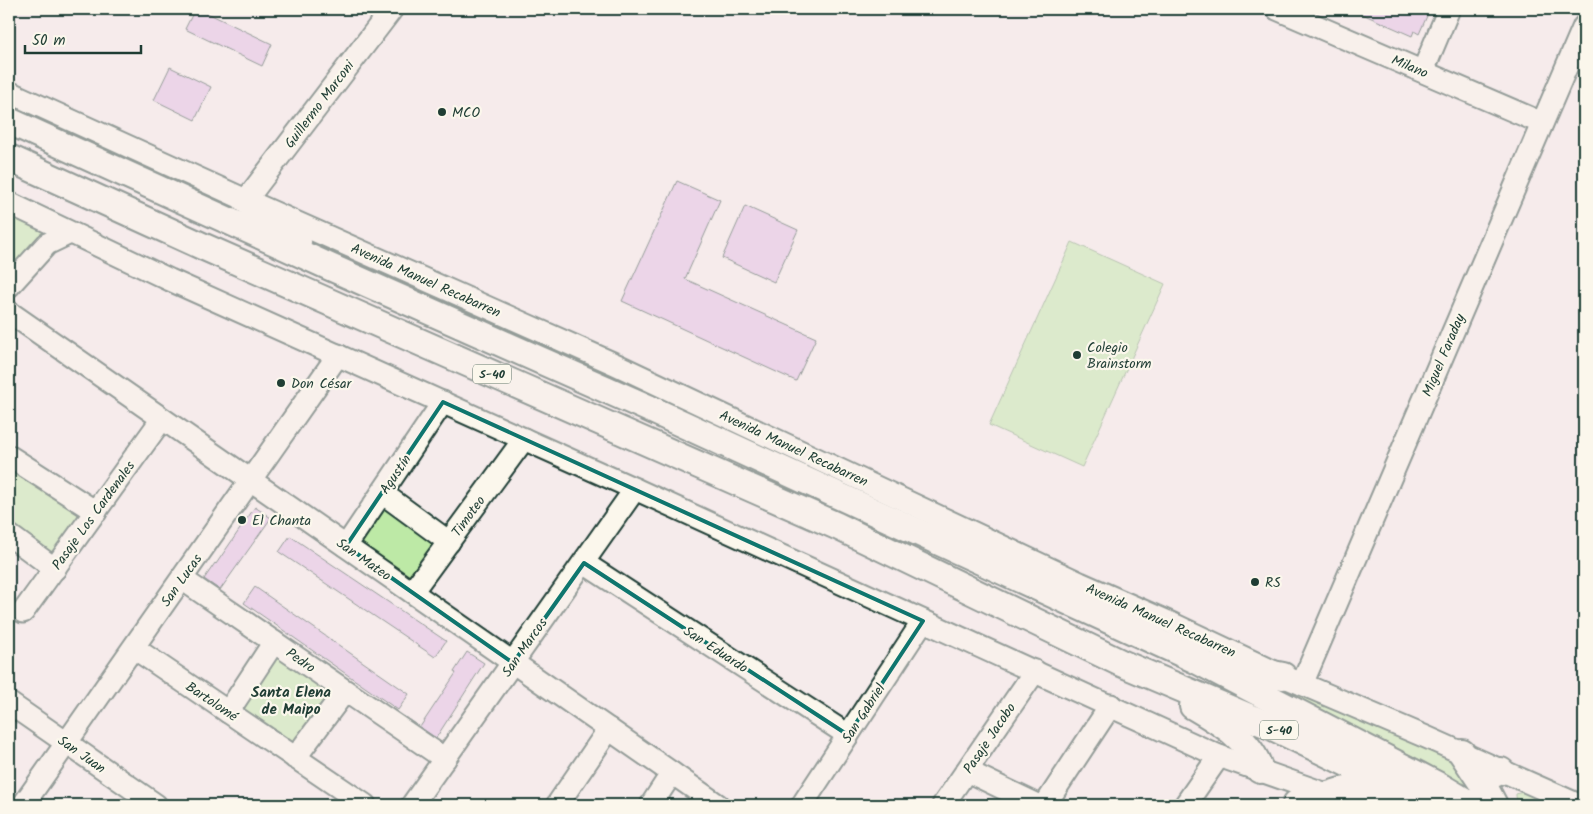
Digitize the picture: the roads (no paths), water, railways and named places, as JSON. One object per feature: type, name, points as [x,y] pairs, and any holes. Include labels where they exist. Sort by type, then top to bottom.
[{"type":"main road","name":"Avenida Manuel Recabarren","points":[[9,121],[330,267],[648,408],[1194,659],[1441,787],[1487,792]]},
{"type":"main road","name":"S-40","points":[[9,158],[202,246],[837,526],[1122,663],[1275,728],[1433,805]]},
{"type":"main road","points":[[246,200],[330,267]]},
{"type":"main road","points":[[1194,659],[1293,680]]},
{"type":"main road","points":[[1122,663],[1204,712],[1236,735],[1251,750],[1260,770]]},
{"type":"main road","points":[[1462,753],[1487,792]]},
{"type":"main road","points":[[1298,804],[1316,800],[1340,800],[1343,791],[1378,791],[1402,795],[1433,805]]},
{"type":"street","name":"Guillermo Marconi","points":[[246,200],[392,9]]},
{"type":"street","name":"Milano","points":[[1277,9],[1542,123]]},
{"type":"street","points":[[1423,71],[1449,9]]},
{"type":"street","name":"Miguel Faraday","points":[[1293,680],[1584,26]]},
{"type":"street","name":"Avenida Manuel Recabarren","points":[[9,92],[617,365],[1080,583],[1174,624],[1293,680],[1462,753]]},
{"type":"street","points":[[9,203],[70,233],[1220,756],[1340,800]]},
{"type":"street","points":[[9,286],[47,244],[70,233]]},
{"type":"street","name":"San Mateo","points":[[9,312],[718,805]]},
{"type":"street","name":"San Lucas","points":[[24,805],[338,355]]},
{"type":"street","name":"Agustín","points":[[346,546],[443,402]]},
{"type":"street","name":"Pasaje Los Cardenales","points":[[23,612],[162,419]]},
{"type":"street","name":"Timoteo","points":[[412,592],[524,439]]},
{"type":"street","points":[[9,456],[96,512]]},
{"type":"street","name":"San Marcos","points":[[412,805],[636,489]]},
{"type":"street","points":[[382,493],[449,542]]},
{"type":"street","points":[[9,536],[55,569]]},
{"type":"street","name":"San Eduardo","points":[[584,563],[848,735]]},
{"type":"street","name":"Pedro","points":[[182,579],[445,759]]},
{"type":"street","name":"San Gabriel","points":[[802,805],[923,621]]},
{"type":"street","points":[[228,712],[274,642]]},
{"type":"street","name":"Bartolomé","points":[[134,648],[365,805]]},
{"type":"street","name":"Pasaje Jacobo","points":[[944,805],[1035,671]]},
{"type":"street","points":[[295,758],[345,691]]},
{"type":"street","name":"San Juan","points":[[9,703],[156,805]]},
{"type":"street","points":[[1045,805],[1111,706]]},
{"type":"street","points":[[557,805],[609,729]]},
{"type":"street","points":[[1185,805],[1220,756]]},
{"type":"street","points":[[1260,770],[1270,783],[1288,800],[1298,804]]},
{"type":"street","points":[[967,771],[1038,805]]},
{"type":"street","points":[[651,805],[672,773]]},
{"type":"street","name":"Avenida Manuel Recabarren","points":[[1487,792],[1579,805]]},
{"type":"place","name":"MCO","points":[[442,112]]},
{"type":"place","name":"Colegio Brainstorm","points":[[1077,355]]},
{"type":"place","name":"Don César","points":[[281,383]]},
{"type":"place","name":"El Chanta","points":[[242,520]]},
{"type":"place","name":"RS","points":[[1255,582]]},
{"type":"district","name":"Santa Elena de Maipo","points":[[291,700]]}]
